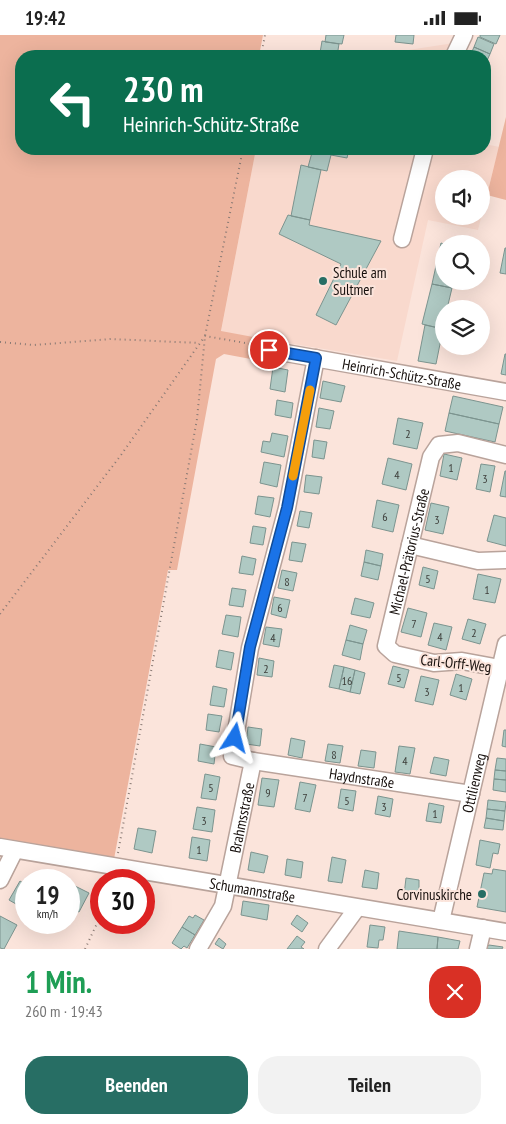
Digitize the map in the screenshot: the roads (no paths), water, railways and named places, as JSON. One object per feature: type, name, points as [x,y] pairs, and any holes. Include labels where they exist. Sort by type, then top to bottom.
[{"type":"street","points":[[457,50],[464,35]]},
{"type":"street","points":[[402,239],[423,155]]},
{"type":"street","name":"Heinrich-Schütz-Straße","points":[[264,348],[506,392]]},
{"type":"street","points":[[253,761],[232,756],[250,647],[287,508],[316,358]]},
{"type":"street","name":"Michael-Prätorius-Straße","points":[[386,645],[431,457],[439,445],[458,443],[506,455]]},
{"type":"street","points":[[410,545],[478,561],[506,560]]},
{"type":"street","name":"Ottilienweg","points":[[441,921],[506,644]]},
{"type":"street","name":"Carl-Orff-Weg","points":[[386,645],[395,654],[434,663],[462,661],[500,668]]},
{"type":"street","name":"Haydnstraße","points":[[253,761],[471,794]]},
{"type":"street","name":"Brahmsstraße","points":[[198,949],[223,906],[253,761]]},
{"type":"street","points":[[0,880],[8,848]]},
{"type":"street","name":"Schumannstraße","points":[[8,848],[506,932]]},
{"type":"street","points":[[327,949],[357,908]]},
{"type":"street","points":[[478,949],[483,928]]},
{"type":"place","name":"Schule am Sultmer","points":[[323,281]]},
{"type":"place","name":"Corvinuskirche","points":[[482,894]]}]
